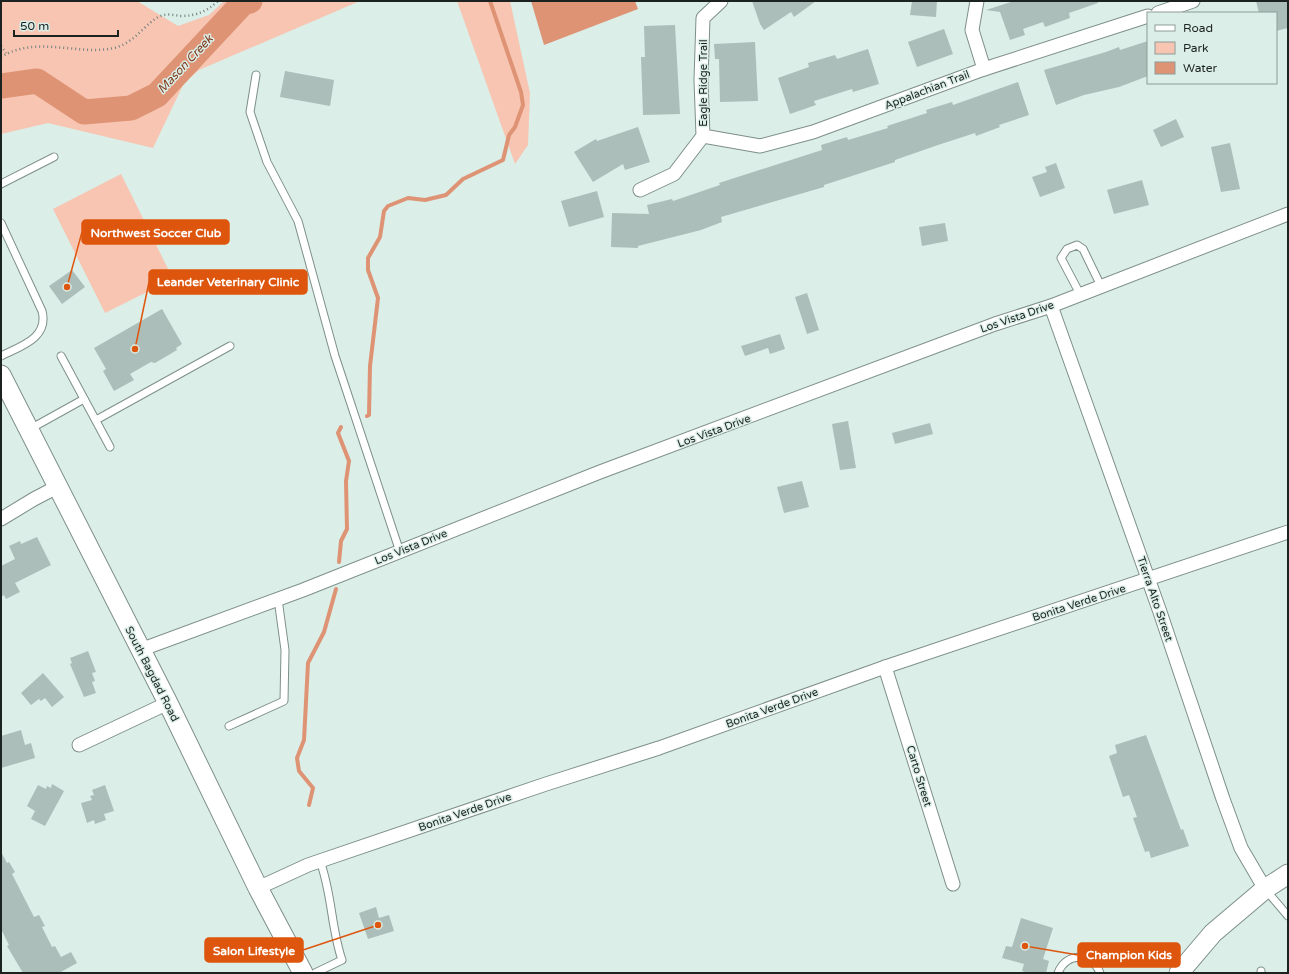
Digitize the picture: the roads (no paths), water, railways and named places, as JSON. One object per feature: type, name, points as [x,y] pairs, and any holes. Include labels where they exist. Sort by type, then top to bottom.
[{"type":"main road","name":"South Bagdad Road","points":[[1,375],[168,704],[258,888],[303,973]]},
{"type":"main road","points":[[1179,973],[1213,933],[1265,889],[1288,874]]},
{"type":"street","name":"Eagle Ridge Trail","points":[[640,190],[674,174],[703,136],[701,80],[703,18],[721,1]]},
{"type":"street","points":[[977,1],[972,30],[984,69]]},
{"type":"street","points":[[1161,12],[1192,1]]},
{"type":"street","name":"Appalachian Trail","points":[[703,136],[760,146],[813,132],[984,69],[1147,16]]},
{"type":"street","name":"Los Vista Drive","points":[[140,650],[400,552],[600,472],[995,324],[1051,306],[1288,214]]},
{"type":"street","name":"Tierra Alto Street","points":[[1051,306],[1149,580],[1223,799],[1241,848],[1265,889]]},
{"type":"street","points":[[1,519],[34,498],[57,487]]},
{"type":"street","name":"Bonita Verde Drive","points":[[258,888],[320,861],[546,784],[659,748],[885,667],[1149,580],[1288,532]]},
{"type":"street","name":"Carto Street","points":[[885,667],[952,884]]},
{"type":"street","points":[[79,746],[168,704]]},
{"type":"lane","points":[[256,75],[250,112],[267,162],[298,221],[335,356],[400,552]]},
{"type":"lane","points":[[1,184],[54,157]]},
{"type":"lane","points":[[1,223],[42,311],[44,321],[40,333],[32,341],[1,356]]},
{"type":"lane","points":[[1080,294],[1061,258],[1067,248],[1077,245],[1083,250],[1101,286]]},
{"type":"lane","points":[[96,420],[230,346]]},
{"type":"lane","points":[[61,356],[110,447]]},
{"type":"lane","points":[[28,430],[84,399]]},
{"type":"lane","points":[[229,726],[284,701],[285,650],[278,599]]},
{"type":"lane","points":[[315,973],[342,960],[335,941],[327,880],[320,861]]},
{"type":"lane","points":[[1265,889],[1288,916]]},
{"type":"lane","points":[[1058,973],[1066,961],[1079,956],[1093,961],[1100,973]]},
{"type":"water","points":[[531,1],[635,1],[638,9],[544,45]]},
{"type":"waterway","name":"Mason Creek","points":[[1,86],[37,81],[84,112],[131,108],[157,95],[243,3],[250,1]]},
{"type":"waterway","points":[[367,416],[369,415],[370,366],[378,298],[368,270],[368,258],[380,237],[384,211],[388,206],[408,198],[425,200],[446,195],[463,179],[503,160],[509,135],[515,127],[523,105],[521,92],[490,1]]},
{"type":"waterway","points":[[339,562],[341,541],[347,529],[346,481],[349,461],[338,433],[341,427]]},
{"type":"waterway","points":[[309,805],[313,788],[299,771],[297,758],[304,740],[308,663],[324,632],[336,589]]},
{"type":"place","name":"Northwest Soccer Club","points":[[67,287]]},
{"type":"place","name":"Leander Veterinary Clinic","points":[[135,349]]},
{"type":"place","name":"Salon Lifestyle","points":[[378,925]]},
{"type":"place","name":"Champion Kids","points":[[1025,946]]}]
